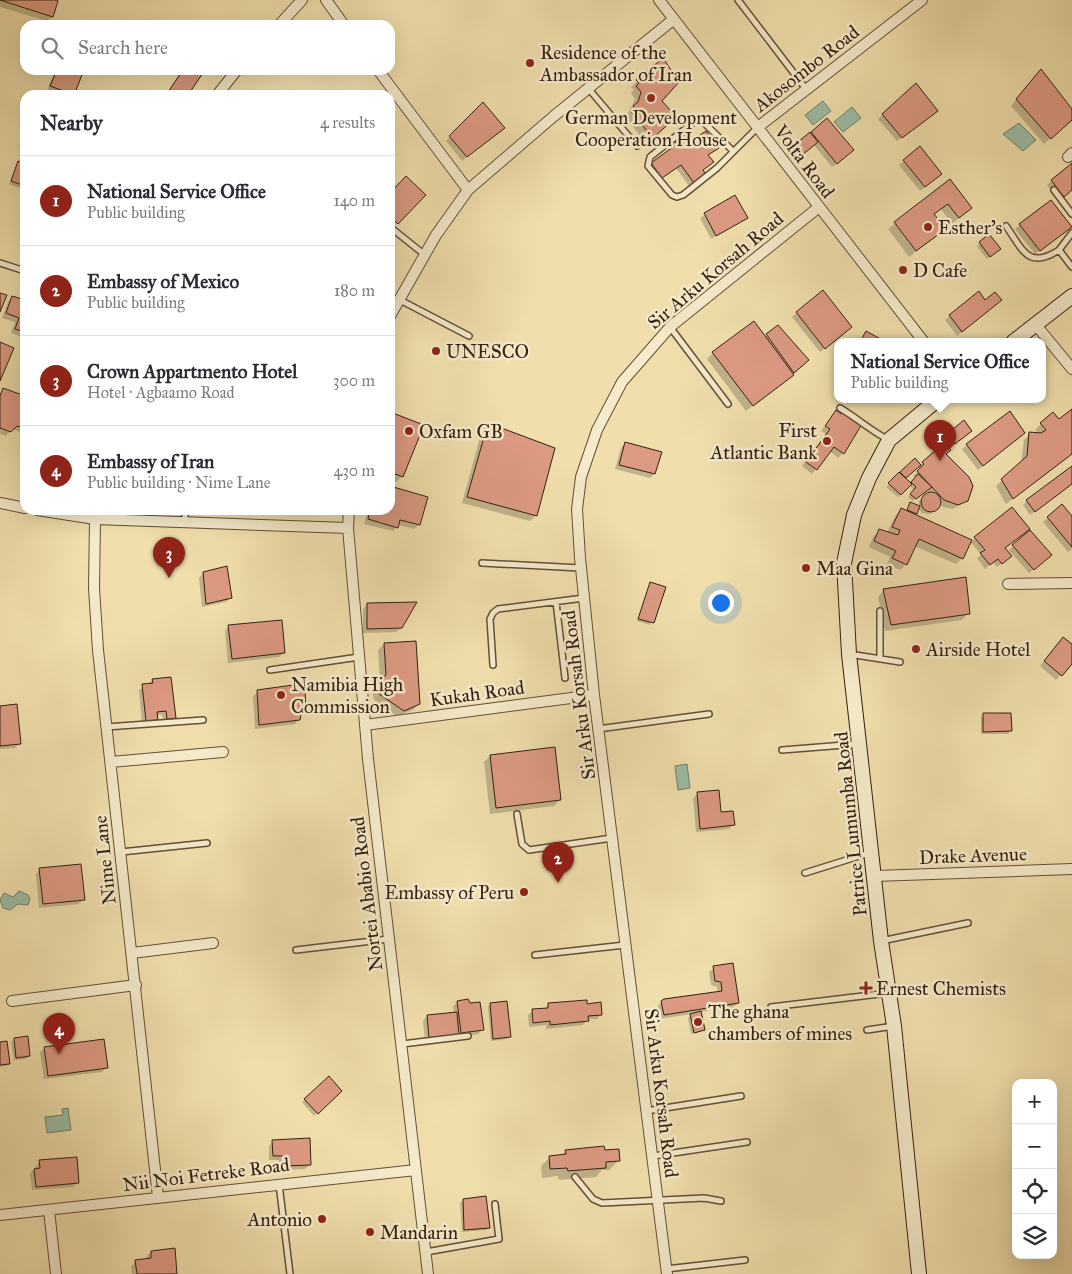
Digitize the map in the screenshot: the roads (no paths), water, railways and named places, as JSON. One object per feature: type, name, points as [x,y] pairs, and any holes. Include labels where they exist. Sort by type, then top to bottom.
[{"type":"street","points":[[284,20],[302,0]]},
{"type":"street","points":[[326,0],[340,20]]},
{"type":"street","name":"Volta Road","points":[[659,0],[921,338]]},
{"type":"street","name":"Akosombo Road","points":[[758,127],[922,0]]},
{"type":"street","points":[[395,308],[425,255],[468,190],[588,88],[674,19]]},
{"type":"street","points":[[221,90],[233,75]]},
{"type":"street","points":[[382,75],[393,90]]},
{"type":"street","points":[[395,93],[468,190]]},
{"type":"street","name":"Sir Arku Korsah Road","points":[[667,1272],[594,695],[577,509],[581,477],[597,430],[622,382],[670,327],[819,207]]},
{"type":"street","points":[[1018,338],[1072,296]]},
{"type":"street","points":[[1036,325],[1072,369]]},
{"type":"street","name":"Patrice Lumumba Road","points":[[918,1274],[894,1026],[881,941],[849,654],[844,563],[854,514],[869,478],[889,440],[933,403]]},
{"type":"street","points":[[0,503],[20,507]]},
{"type":"street","points":[[70,515],[95,519],[348,528]]},
{"type":"street","name":"Nortei Ababio Road","points":[[348,515],[365,725],[428,1274]]},
{"type":"street","name":"Nime Lane","points":[[95,519],[94,596],[106,727],[158,1197]]},
{"type":"street","points":[[1008,584],[1072,583]]},
{"type":"street","name":"Kukah Road","points":[[365,725],[594,695]]},
{"type":"street","points":[[111,762],[223,752]]},
{"type":"street","name":"Drake Avenue","points":[[875,876],[1072,869]]},
{"type":"street","points":[[132,953],[213,943]]},
{"type":"street","points":[[12,1001],[136,985]]},
{"type":"street","name":"Nii Noi Fetreke Road","points":[[0,1215],[279,1183],[416,1170]]},
{"type":"street","points":[[49,1210],[56,1274]]},
{"type":"lane","points":[[738,0],[806,90]]},
{"type":"lane","points":[[588,88],[637,146]]},
{"type":"lane","points":[[733,151],[700,118],[650,157],[648,166],[672,195],[683,195],[717,168],[758,127]]},
{"type":"lane","points":[[1054,190],[1072,214]]},
{"type":"lane","points":[[1006,226],[1026,254],[1035,260],[1044,260],[1059,250],[1072,233]]},
{"type":"lane","points":[[395,231],[425,255]]},
{"type":"lane","points":[[1059,250],[1072,267]]},
{"type":"lane","points":[[0,263],[20,269]]},
{"type":"lane","points":[[400,300],[469,336]]},
{"type":"lane","points":[[670,327],[728,404]]},
{"type":"lane","points":[[840,408],[866,425],[873,432],[889,440]]},
{"type":"lane","points":[[185,515],[185,522]]},
{"type":"lane","points":[[482,563],[581,568]]},
{"type":"lane","points":[[493,666],[490,619],[493,613],[498,610],[584,598]]},
{"type":"lane","points":[[556,602],[565,678]]},
{"type":"lane","points":[[880,611],[880,658]]},
{"type":"lane","points":[[849,654],[900,662]]},
{"type":"lane","points":[[270,670],[359,657]]},
{"type":"lane","points":[[598,729],[709,714]]},
{"type":"lane","points":[[106,727],[203,720]]},
{"type":"lane","points":[[782,750],[860,743]]},
{"type":"lane","points":[[517,814],[522,844],[529,850],[612,838]]},
{"type":"lane","points":[[121,852],[207,843]]},
{"type":"lane","points":[[805,872],[872,852]]},
{"type":"lane","points":[[881,941],[968,923]]},
{"type":"lane","points":[[296,950],[389,939]]},
{"type":"lane","points":[[535,955],[626,945]]},
{"type":"lane","points":[[772,1007],[889,993]]},
{"type":"lane","points":[[867,1030],[894,1026]]},
{"type":"lane","points":[[401,1044],[468,1036]]},
{"type":"lane","points":[[646,1111],[741,1096]]},
{"type":"lane","points":[[652,1156],[747,1142]]},
{"type":"lane","points":[[576,1177],[593,1199],[602,1203],[658,1202],[704,1198],[721,1201]]},
{"type":"lane","points":[[279,1183],[290,1274]]},
{"type":"lane","points":[[425,1252],[499,1239],[495,1204]]},
{"type":"lane","points":[[667,1272],[746,1260]]},
{"type":"place","name":"Residence of the Ambassador of Iran","points":[[530,63]]},
{"type":"place","name":"German Development Cooperation House","points":[[651,98]]},
{"type":"place","name":"Esther's","points":[[928,227]]},
{"type":"place","name":"D Cafe","points":[[903,270]]},
{"type":"place","name":"UNESCO","points":[[436,351]]},
{"type":"place","name":"Oxfam GB","points":[[409,431]]},
{"type":"place","name":"First Atlantic Bank","points":[[827,441]]},
{"type":"place","name":"National Service Office","points":[[940,461]]},
{"type":"place","name":"Maa Gina","points":[[806,568]]},
{"type":"place","name":"Crown Appartmento Hotel","points":[[169,578]]},
{"type":"place","name":"Airside Hotel","points":[[916,649]]},
{"type":"place","name":"Namibia High Commission","points":[[281,695]]},
{"type":"place","name":"Embassy of Mexico","points":[[558,883]]},
{"type":"place","name":"Embassy of Peru","points":[[524,892]]},
{"type":"place","name":"Ernest Chemists","points":[[866,988]]},
{"type":"place","name":"The ghana chambers of mines","points":[[698,1022]]},
{"type":"place","name":"Embassy of Iran","points":[[59,1054]]},
{"type":"place","name":"Antonio","points":[[322,1219]]},
{"type":"place","name":"Mandarin","points":[[370,1232]]}]
